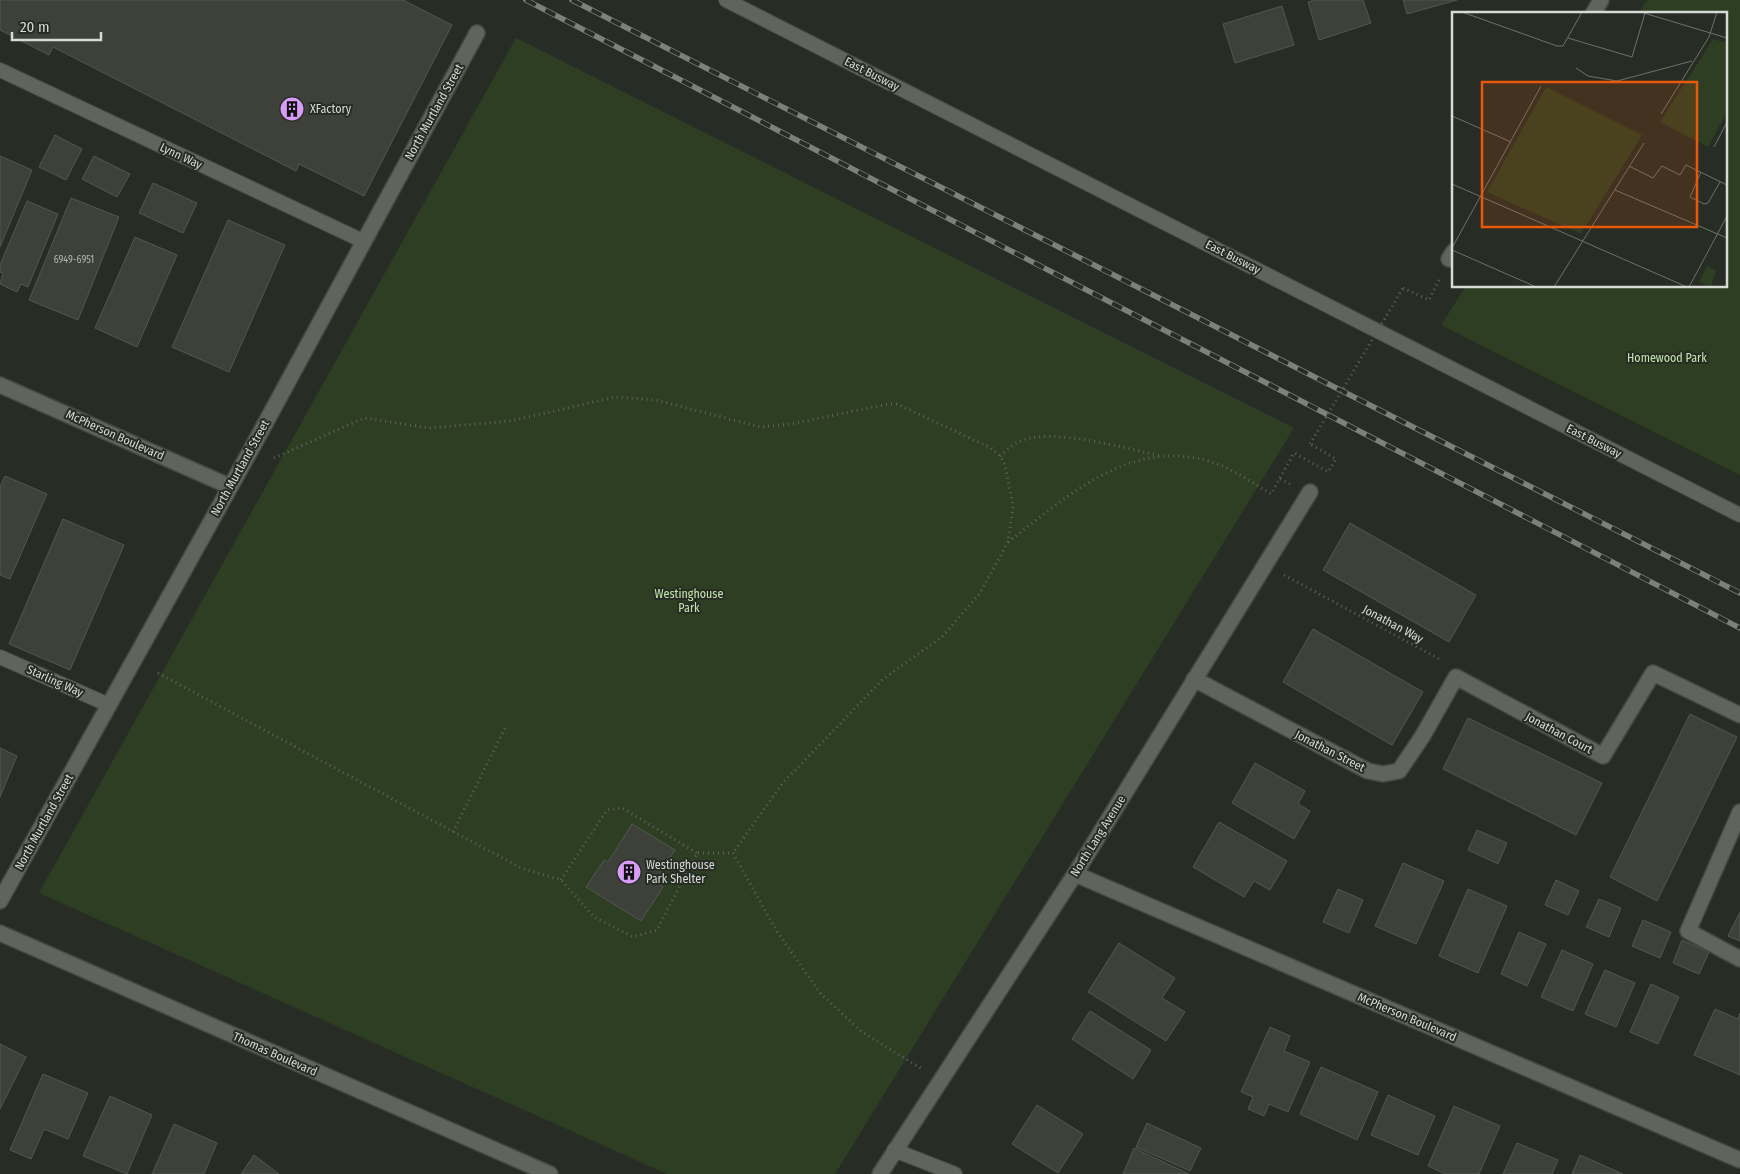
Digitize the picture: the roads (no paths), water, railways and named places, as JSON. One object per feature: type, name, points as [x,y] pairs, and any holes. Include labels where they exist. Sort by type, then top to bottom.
[{"type":"street","points":[[1594,12],[1601,0]]},
{"type":"street","name":"North Murtland Street","points":[[0,901],[229,486],[254,446],[477,33]]},
{"type":"street","name":"McPherson Boulevard","points":[[0,385],[229,486]]},
{"type":"street","name":"North Lang Avenue","points":[[880,1174],[940,1078],[1075,874],[1310,492]]},
{"type":"street","name":"Jonathan Court","points":[[1456,677],[1603,756],[1653,673],[1740,715]]},
{"type":"street","name":"Jonathan Street","points":[[1194,679],[1368,771],[1383,774],[1399,771],[1422,737],[1456,677]]},
{"type":"street","points":[[1740,812],[1688,931],[1740,959]]},
{"type":"street","name":"McPherson Boulevard","points":[[1075,874],[1740,1160]]},
{"type":"street","name":"Thomas Boulevard","points":[[0,933],[550,1174]]},
{"type":"lane","name":"East Busway","points":[[726,0],[1740,515]]},
{"type":"lane","name":"Lynn Way","points":[[0,70],[363,242]]},
{"type":"lane","name":"Starling Way","points":[[0,657],[109,705]]},
{"type":"lane","points":[[894,1150],[955,1174]]},
{"type":"railway","points":[[526,0],[1740,628]]},
{"type":"railway","points":[[572,0],[1740,593]]},
{"type":"place","name":"XFactory","points":[[292,109]]},
{"type":"place","name":"Westinghouse Park Shelter","points":[[629,872]]},
{"type":"park label","name":"Homewood Park","points":[[1667,358]]},
{"type":"park label","name":"Westinghouse Park","points":[[689,601]]}]
